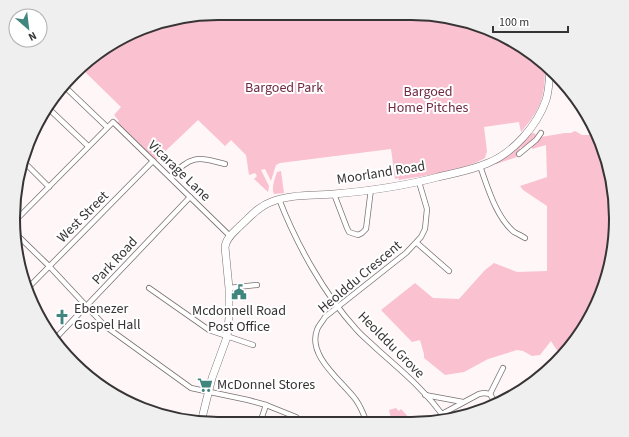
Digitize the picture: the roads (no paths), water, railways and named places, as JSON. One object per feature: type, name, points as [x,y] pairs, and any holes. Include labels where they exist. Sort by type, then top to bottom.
[{"type":"street","name":"Moorland Road","points":[[230,236],[260,208],[269,202],[279,199],[334,194],[419,182],[467,170],[492,161],[512,148],[532,126],[540,114],[546,100],[550,77]]},
{"type":"street","points":[[20,216],[107,127],[68,90]]},
{"type":"street","points":[[51,111],[88,146]]},
{"type":"street","name":"Vicarage Lane","points":[[107,127],[112,122],[230,236]]},
{"type":"street","points":[[519,154],[536,140],[541,133]]},
{"type":"street","points":[[170,177],[185,162],[198,158],[225,164]]},
{"type":"street","name":"West Street","points":[[32,284],[153,162]]},
{"type":"street","points":[[27,166],[49,187]]},
{"type":"street","points":[[480,166],[499,212],[514,232],[525,238]]},
{"type":"street","name":"Heolddu Crescent","points":[[365,417],[357,401],[320,358],[315,345],[317,330],[326,317],[406,254],[417,243],[426,229],[427,219],[427,209],[419,182]]},
{"type":"street","points":[[334,194],[349,232],[358,235],[366,229],[372,189]]},
{"type":"street","name":"Park Road","points":[[58,336],[190,197]]},
{"type":"street","name":"Heolddu Grove","points":[[279,199],[308,260],[356,330],[415,384],[442,414]]},
{"type":"street","points":[[202,416],[212,378],[227,336],[229,318],[229,288],[225,247],[230,236]]},
{"type":"street","points":[[21,239],[88,306],[105,326],[191,388],[248,400],[266,405],[296,417]]},
{"type":"street","points":[[417,243],[449,271]]},
{"type":"street","points":[[229,288],[256,285]]},
{"type":"street","points":[[149,288],[209,330],[253,345]]},
{"type":"street","points":[[490,394],[502,368]]},
{"type":"street","points":[[442,414],[479,394],[490,394],[493,399]]},
{"type":"street","points":[[425,396],[464,402]]},
{"type":"street","points":[[262,417],[266,405]]},
{"type":"place","name":"Mcdonnell Road Post Office","points":[[239,292]]},
{"type":"place","name":"Ebenezer Gospel Hall","points":[[62,317]]},
{"type":"place","name":"McDonnel Stores","points":[[205,385]]},
{"type":"park label","name":"Bargoed Park","points":[[284,88]]},
{"type":"park label","name":"Bargoed Home Pitches","points":[[428,100]]}]
